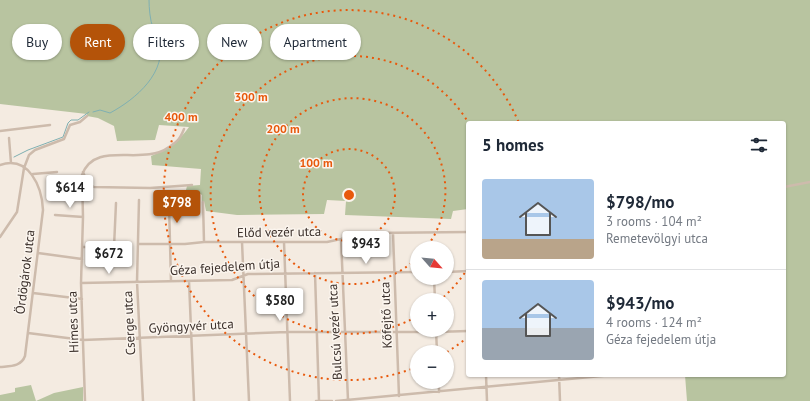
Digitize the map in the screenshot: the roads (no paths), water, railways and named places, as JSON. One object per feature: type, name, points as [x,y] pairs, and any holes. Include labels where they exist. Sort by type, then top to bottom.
[{"type":"street","points":[[0,237],[17,212],[24,168],[31,153],[64,139],[70,126],[80,122],[87,116]]},
{"type":"street","points":[[0,131],[50,125]]},
{"type":"street","points":[[184,129],[180,139],[165,150],[149,156],[105,155],[93,161],[83,171],[88,184],[94,187],[142,189],[192,185]]},
{"type":"street","points":[[0,165],[10,163],[10,138]]},
{"type":"street","name":"Ördögárok utca","points":[[0,366],[17,365],[22,362],[25,356],[42,214],[42,200],[38,184],[32,174],[24,168],[10,163]]},
{"type":"street","name":"Hímes utca","points":[[83,171],[81,186],[83,217],[82,299],[85,401]]},
{"type":"street","points":[[32,174],[57,172]]},
{"type":"street","points":[[786,187],[810,182]]},
{"type":"street","name":"Cserge utca","points":[[139,200],[137,282],[143,401]]},
{"type":"street","points":[[203,202],[204,242]]},
{"type":"street","points":[[82,247],[114,247],[116,203]]},
{"type":"street","points":[[169,205],[171,282]]},
{"type":"street","points":[[55,215],[83,217]]},
{"type":"street","name":"Előd vezér utca","points":[[138,244],[204,242],[327,242],[356,235],[466,232]]},
{"type":"street","name":"Kőfejtő utca","points":[[393,233],[399,396]]},
{"type":"street","name":"Bulcsú vezér utca","points":[[341,239],[348,400]]},
{"type":"street","points":[[242,242],[249,401]]},
{"type":"street","points":[[284,242],[290,401]]},
{"type":"street","points":[[38,253],[82,259]]},
{"type":"street","points":[[454,272],[466,271]]},
{"type":"street","name":"Géza fejedelem útja","points":[[82,283],[232,280],[248,274],[410,272]]},
{"type":"street","points":[[315,273],[320,401]]},
{"type":"street","points":[[189,281],[194,401]]},
{"type":"street","points":[[33,293],[82,299]]},
{"type":"street","name":"Gyöngyvér utca","points":[[454,331],[466,331]]},
{"type":"street","name":"Gyöngyvér utca","points":[[28,333],[83,340],[246,333],[410,332]]},
{"type":"street","points":[[486,377],[487,401]]},
{"type":"street","points":[[336,401],[591,377]]},
{"type":"street","points":[[559,380],[560,401]]},
{"type":"street","points":[[316,401],[332,401]]},
{"type":"waterway","points":[[93,112],[100,110],[110,113],[120,107],[139,92],[148,83],[154,73],[159,63],[161,51],[159,39],[151,21],[149,0]]},
{"type":"waterway","points":[[14,157],[63,137],[68,123],[71,120],[78,120],[89,112]]}]
